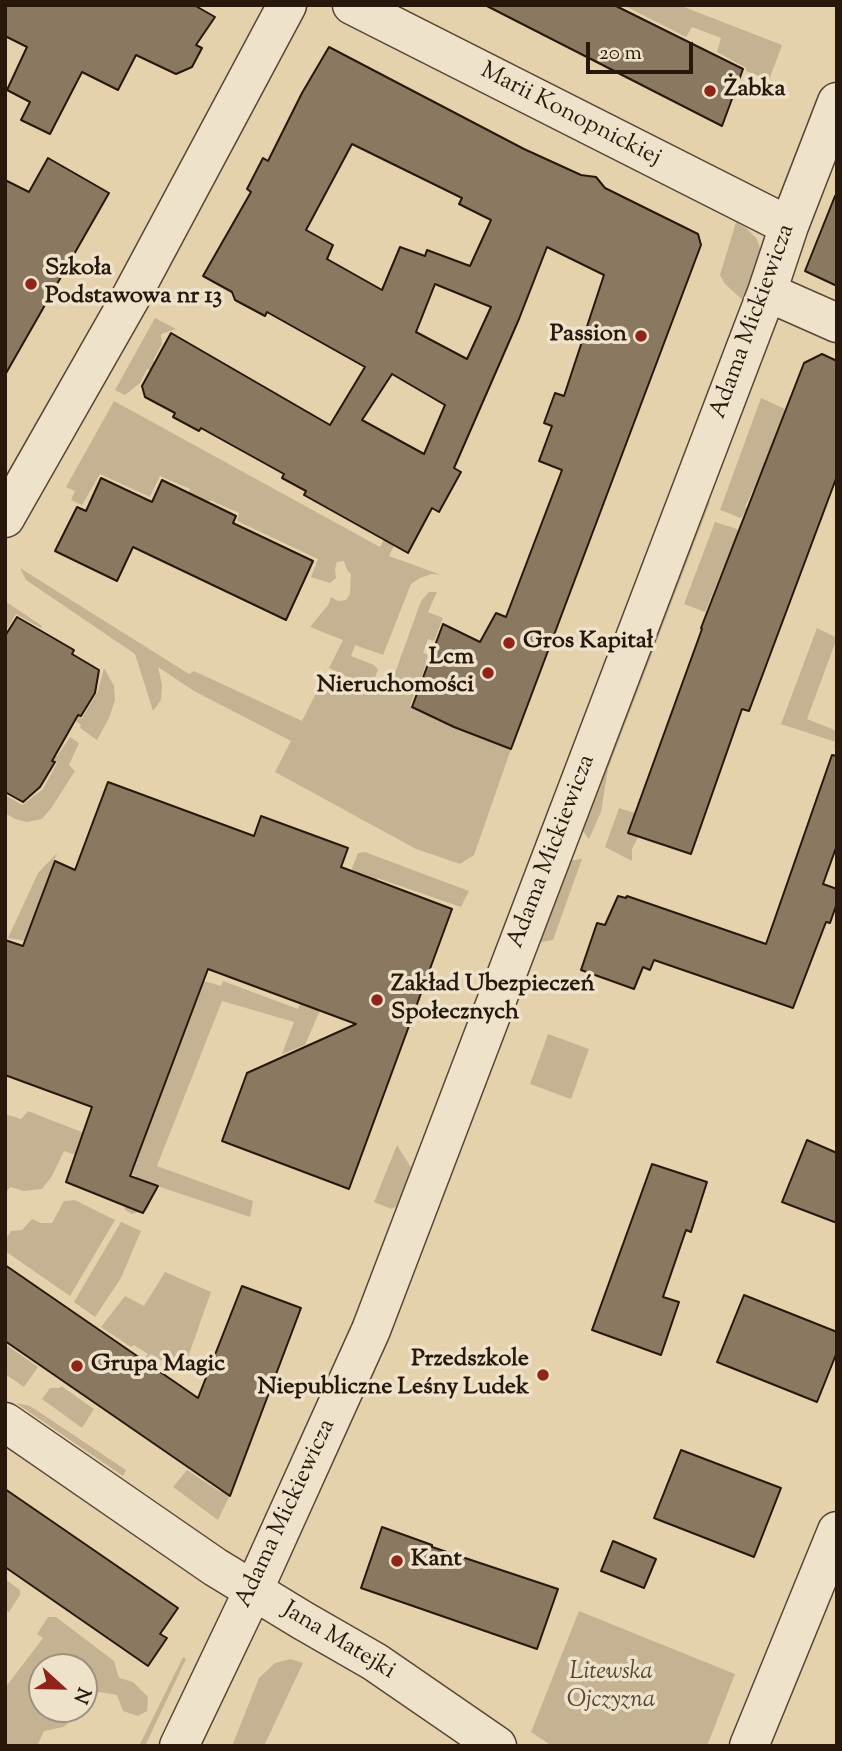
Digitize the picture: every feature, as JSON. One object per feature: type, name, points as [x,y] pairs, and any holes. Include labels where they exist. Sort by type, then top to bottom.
[{"type":"street","points":[[5,518],[136,298],[287,5]]},
{"type":"street","name":"Marii Konopnickiej","points":[[352,5],[789,226]]},
{"type":"street","name":"Adama Mickiewicza","points":[[179,1746],[253,1591],[371,1330],[837,102]]},
{"type":"street","points":[[767,292],[837,323]]},
{"type":"street","name":"Jana Matejki","points":[[5,1422],[200,1557],[253,1591],[375,1661],[497,1746]]},
{"type":"street","points":[[749,1746],[837,1531]]},
{"type":"green space","points":[[623,5],[679,5],[782,45],[769,80],[746,71],[746,68],[717,52],[721,38],[692,27],[686,37]]},
{"type":"green space","points":[[736,222],[757,239],[761,252],[746,303],[725,284],[720,275]]},
{"type":"green space","points":[[155,318],[176,329],[161,334],[162,344],[151,370],[147,369],[140,383],[125,395],[115,390]]},
{"type":"green space","points":[[761,398],[785,409],[741,518],[720,510]]},
{"type":"green space","points":[[114,401],[380,547],[420,473],[436,462],[389,556],[441,575],[432,574],[411,584],[383,655],[355,645],[351,656],[374,665],[378,670],[371,687],[387,695],[421,601],[429,592],[437,592],[428,612],[443,618],[434,641],[428,639],[423,653],[429,655],[420,681],[413,679],[408,692],[414,695],[410,706],[511,749],[474,855],[460,864],[416,849],[275,772],[291,741],[194,691],[158,667],[162,685],[161,700],[153,711],[135,654],[26,580],[20,568],[189,674],[194,671],[302,721],[322,681],[337,690],[354,689],[362,684],[329,668],[343,640],[310,627],[328,605],[331,597],[338,601],[346,600],[350,594],[351,574],[344,561],[337,562],[336,578],[330,583],[311,577],[318,559],[237,521],[239,513],[210,500],[207,505],[187,497],[190,489],[160,476],[150,497],[100,474],[82,505],[71,500],[75,491],[66,487]]},
{"type":"green space","points":[[703,499],[710,502],[608,769],[601,812],[589,839],[580,827]]},
{"type":"green space","points":[[715,522],[737,529],[738,532],[705,612],[684,604]]},
{"type":"green space","points":[[5,601],[42,626],[41,628],[16,614],[5,632]]},
{"type":"green space","points":[[817,628],[837,638],[807,719],[837,731],[837,748],[834,747],[836,742],[781,724]]},
{"type":"green space","points":[[104,668],[114,686],[115,700],[97,740],[80,728],[81,725],[76,721],[79,716],[82,718],[98,691]]},
{"type":"green space","points":[[70,737],[79,743],[69,765],[75,771],[42,819],[27,822],[5,813],[5,795],[22,805],[43,789],[57,763],[53,759]]},
{"type":"green space","points":[[619,808],[635,813],[628,833],[638,837],[632,849],[632,861],[605,847]]},
{"type":"green space","points":[[365,852],[469,891],[461,907],[377,878],[305,1045],[282,1054],[294,1022],[222,1001],[157,1166],[253,1201],[250,1217],[157,1186],[147,1210],[132,1214],[125,1210],[123,1200],[136,1181],[136,1176],[64,1151],[52,1176],[42,1189],[24,1191],[10,1187],[5,1194],[5,1114],[21,1119],[28,1111],[138,1154],[204,981],[221,986],[223,981],[298,1009],[358,853]]},
{"type":"green space","points":[[57,853],[25,941],[8,938],[38,873]]},
{"type":"green space","points":[[582,859],[553,940],[536,940],[566,861]]},
{"type":"green space","points":[[548,1034],[589,1049],[571,1099],[530,1084]]},
{"type":"green space","points":[[397,1145],[415,1174],[405,1203],[391,1209],[374,1202]]},
{"type":"green space","points":[[75,1200],[115,1220],[70,1296],[5,1251],[5,1240],[11,1231],[22,1230],[32,1219],[41,1223],[52,1223],[64,1201]]},
{"type":"green space","points":[[121,1222],[141,1231],[121,1278],[95,1317],[74,1302]]},
{"type":"green space","points":[[165,1272],[211,1292],[182,1374],[151,1354],[145,1360],[148,1354],[134,1345],[131,1347],[101,1327],[125,1296],[144,1306]]},
{"type":"green space","points":[[5,1344],[38,1367],[24,1387],[5,1374]]},
{"type":"green space","points":[[61,1386],[94,1409],[82,1428],[42,1399],[50,1388]]},
{"type":"green space","points":[[16,1403],[30,1406],[126,1470],[123,1476]]},
{"type":"green space","points":[[187,1470],[219,1491],[231,1493],[218,1520],[173,1487]]},
{"type":"green space","points":[[5,1579],[20,1590],[20,1595],[9,1612],[5,1610]]},
{"type":"green space","name":"Litewska Ojczyzna","points":[[579,1611],[735,1674],[707,1746],[552,1746],[531,1732]]},
{"type":"green space","points":[[48,1617],[56,1617],[114,1661],[119,1678],[133,1682],[148,1697],[147,1711],[138,1716],[123,1711],[117,1695],[98,1692],[98,1653],[32,1653],[43,1638],[37,1634]]},
{"type":"green space","points":[[183,1657],[186,1659],[145,1746],[139,1746]]},
{"type":"green space","points":[[28,1658],[28,1723],[69,1723],[44,1731],[37,1746],[5,1746],[5,1688]]},
{"type":"green space","points":[[291,1659],[303,1663],[264,1746],[232,1746],[259,1678],[275,1663]]},
{"type":"building","points":[[5,5],[194,5],[215,17],[196,45],[202,48],[192,67],[176,74],[136,55],[118,90],[82,72],[50,134],[21,120],[30,102],[7,90],[27,47],[5,36]]},
{"type":"building","points":[[485,5],[614,5],[743,69],[722,126]]},
{"type":"building","points":[[329,47],[524,149],[581,175],[596,177],[605,188],[698,234],[701,245],[511,749],[412,707],[443,624],[480,642],[496,613],[506,617],[562,470],[539,461],[552,426],[544,423],[555,393],[564,396],[604,275],[547,247],[519,319],[454,468],[461,472],[439,512],[432,508],[408,553],[304,495],[306,491],[282,478],[284,474],[201,428],[199,431],[173,417],[175,413],[145,397],[142,386],[171,333],[330,425],[365,367],[267,312],[265,316],[235,300],[232,292],[203,276],[251,192],[247,189],[263,158],[268,161],[302,93]],"holes":[[[352,144],[462,198],[459,204],[491,220],[470,266],[427,250],[425,256],[400,247],[382,290],[327,259],[333,245],[306,230]],[[435,284],[491,307],[467,359],[416,332]],[[392,374],[445,405],[424,454],[362,420]]]},
{"type":"building","name":"Szkoła Podstawowa nr 13","points":[[48,158],[109,193],[5,375],[5,180],[29,192]]},
{"type":"building","points":[[837,196],[837,286],[805,271]]},
{"type":"building","points":[[822,354],[837,361],[837,476],[749,711],[742,709],[691,854],[628,833],[701,628],[804,363]]},
{"type":"building","points":[[101,478],[152,502],[162,480],[236,516],[233,523],[313,561],[286,620],[133,547],[117,581],[55,551],[77,507],[86,511]]},
{"type":"building","points":[[17,617],[74,650],[72,654],[99,670],[95,693],[81,716],[78,715],[40,787],[23,802],[5,792],[5,636]]},
{"type":"building","points":[[832,755],[837,756],[837,845],[823,884],[837,889],[837,903],[830,923],[826,922],[793,1008],[654,960],[650,970],[643,967],[634,989],[581,970],[597,923],[605,925],[618,896],[627,896],[766,944]]},
{"type":"building","points":[[108,782],[254,836],[261,816],[348,848],[341,867],[452,909],[349,1189],[222,1141],[247,1073],[356,1024],[208,969],[130,1176],[158,1186],[143,1213],[66,1182],[92,1107],[5,1075],[5,940],[23,946],[55,861],[75,870]]},
{"type":"building","points":[[807,1140],[837,1153],[837,1223],[782,1202]]},
{"type":"building","points":[[652,1164],[707,1182],[691,1232],[686,1230],[663,1297],[679,1302],[661,1355],[592,1330]]},
{"type":"building","points":[[5,1265],[198,1398],[242,1286],[301,1308],[230,1496],[5,1341]]},
{"type":"building","points":[[744,1295],[837,1332],[837,1352],[817,1402],[717,1362]]},
{"type":"building","points":[[681,1450],[781,1488],[754,1557],[654,1518]]},
{"type":"building","points":[[5,1489],[178,1608],[160,1634],[167,1638],[148,1666],[5,1567]]},
{"type":"building","points":[[382,1527],[432,1547],[558,1589],[537,1649],[361,1588]]},
{"type":"building","points":[[613,1541],[656,1559],[644,1588],[601,1571]]},
{"type":"place","name":"Żabka","points":[[710,91]]},
{"type":"place","name":"Szkoła Podstawowa nr 13","points":[[31,284]]},
{"type":"place","name":"Passion","points":[[641,336]]},
{"type":"place","name":"Gros Kapitał","points":[[509,643]]},
{"type":"place","name":"Lcm Nieruchomości","points":[[488,673]]},
{"type":"place","name":"Zakład Ubezpieczeń Społecznych","points":[[377,1000]]},
{"type":"place","name":"Grupa Magic","points":[[77,1366]]},
{"type":"place","name":"Przedszkole Niepubliczne Leśny Ludek","points":[[543,1375]]},
{"type":"place","name":"Kant","points":[[397,1561]]}]
